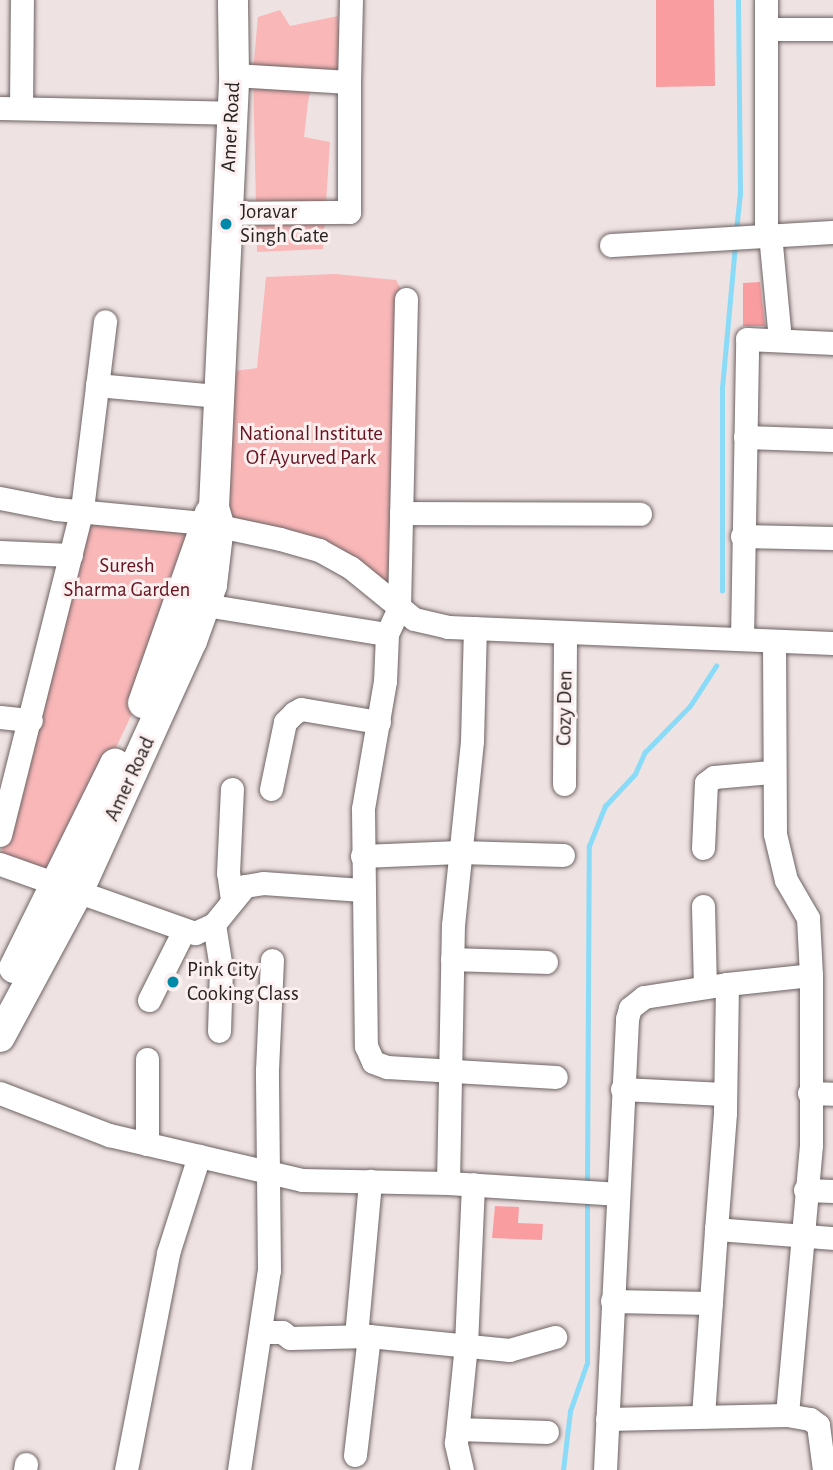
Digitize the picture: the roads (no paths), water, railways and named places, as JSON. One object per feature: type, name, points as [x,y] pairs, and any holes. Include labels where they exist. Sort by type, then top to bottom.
[{"type":"main road","name":"Amer Road","points":[[0,996],[67,888],[205,605],[217,558],[213,518],[234,75],[234,1]]},
{"type":"main road","name":"Amer Road","points":[[0,1037],[67,888],[152,685],[213,518]]},
{"type":"street","points":[[22,0],[11,108],[232,113]]},
{"type":"street","points":[[226,213],[349,212],[351,0]]},
{"type":"street","points":[[766,0],[763,235],[780,340]]},
{"type":"street","points":[[766,29],[833,29]]},
{"type":"street","points":[[234,75],[349,82]]},
{"type":"street","points":[[611,245],[833,232]]},
{"type":"street","points":[[406,299],[399,608],[387,634],[379,722],[363,809],[362,1010],[373,1062],[387,1067],[556,1077]]},
{"type":"street","points":[[0,835],[82,509],[105,321]]},
{"type":"street","points":[[737,639],[743,536],[747,339],[833,343]]},
{"type":"street","points":[[97,385],[219,396]]},
{"type":"street","points":[[745,437],[833,440]]},
{"type":"street","points":[[0,498],[82,509],[213,518],[319,550],[350,567],[414,619],[475,628],[833,643]]},
{"type":"street","points":[[401,513],[640,514]]},
{"type":"street","points":[[743,536],[833,538]]},
{"type":"street","points":[[0,552],[71,555]]},
{"type":"street","points":[[205,605],[387,634]]},
{"type":"street","points":[[448,1182],[452,959],[459,852],[472,741],[475,628]]},
{"type":"street","name":"Cozy Den","points":[[564,784],[565,632]]},
{"type":"street","points":[[774,640],[771,772],[777,857],[808,918],[811,975],[808,1093],[811,1145],[787,1415]]},
{"type":"street","points":[[271,789],[285,722],[294,713],[301,709],[379,722]]},
{"type":"street","points":[[0,717],[31,720]]},
{"type":"street","points":[[703,848],[701,811],[706,783],[714,777],[771,772]]},
{"type":"street","points":[[232,789],[228,873],[232,900]]},
{"type":"street","points":[[362,856],[459,852],[563,855]]},
{"type":"street","points":[[0,864],[183,932],[206,932],[245,886],[262,883],[362,890]]},
{"type":"street","points":[[702,906],[716,985],[724,1094],[703,1416]]},
{"type":"street","points":[[214,924],[221,968],[219,1031]]},
{"type":"street","points":[[149,1000],[183,932]]},
{"type":"street","points":[[452,959],[546,962]]},
{"type":"street","points":[[239,1470],[269,1270],[272,960]]},
{"type":"street","points":[[605,1470],[612,1301],[605,1193],[622,1089],[630,1008],[644,997],[716,985],[811,975]]},
{"type":"street","points":[[147,1059],[147,1144]]},
{"type":"street","points":[[622,1089],[724,1094]]},
{"type":"street","points":[[0,1093],[109,1135],[302,1180],[448,1182],[605,1193]]},
{"type":"street","points":[[808,1093],[833,1094]]},
{"type":"street","points":[[125,1470],[168,1253],[200,1157]]},
{"type":"street","points":[[355,1455],[370,1181]]},
{"type":"street","points":[[462,1470],[458,1429],[466,1345],[473,1184]]},
{"type":"street","points":[[805,1190],[833,1191]]},
{"type":"street","points":[[716,1229],[833,1238]]},
{"type":"street","points":[[612,1301],[710,1303]]},
{"type":"street","points":[[261,1332],[282,1332],[290,1338],[362,1336],[509,1350],[555,1337]]},
{"type":"street","points":[[607,1419],[787,1415],[818,1426],[824,1470]]},
{"type":"street","points":[[458,1429],[547,1432]]},
{"type":"waterway","points":[[736,231],[740,195],[738,0]]},
{"type":"waterway","points":[[722,591],[722,388],[735,246]]},
{"type":"waterway","points":[[587,1185],[589,846],[605,806],[635,774],[645,752],[690,706],[716,666]]},
{"type":"waterway","points":[[563,1470],[570,1411],[587,1363],[587,1198]]},
{"type":"place","name":"Joravar Singh Gate","points":[[226,224]]},
{"type":"place","name":"Pink City Cooking Class","points":[[173,982]]},
{"type":"park label","name":"National Institute Of Ayurved Park","points":[[311,446]]},
{"type":"park label","name":"Suresh Sharma Garden","points":[[127,578]]}]
